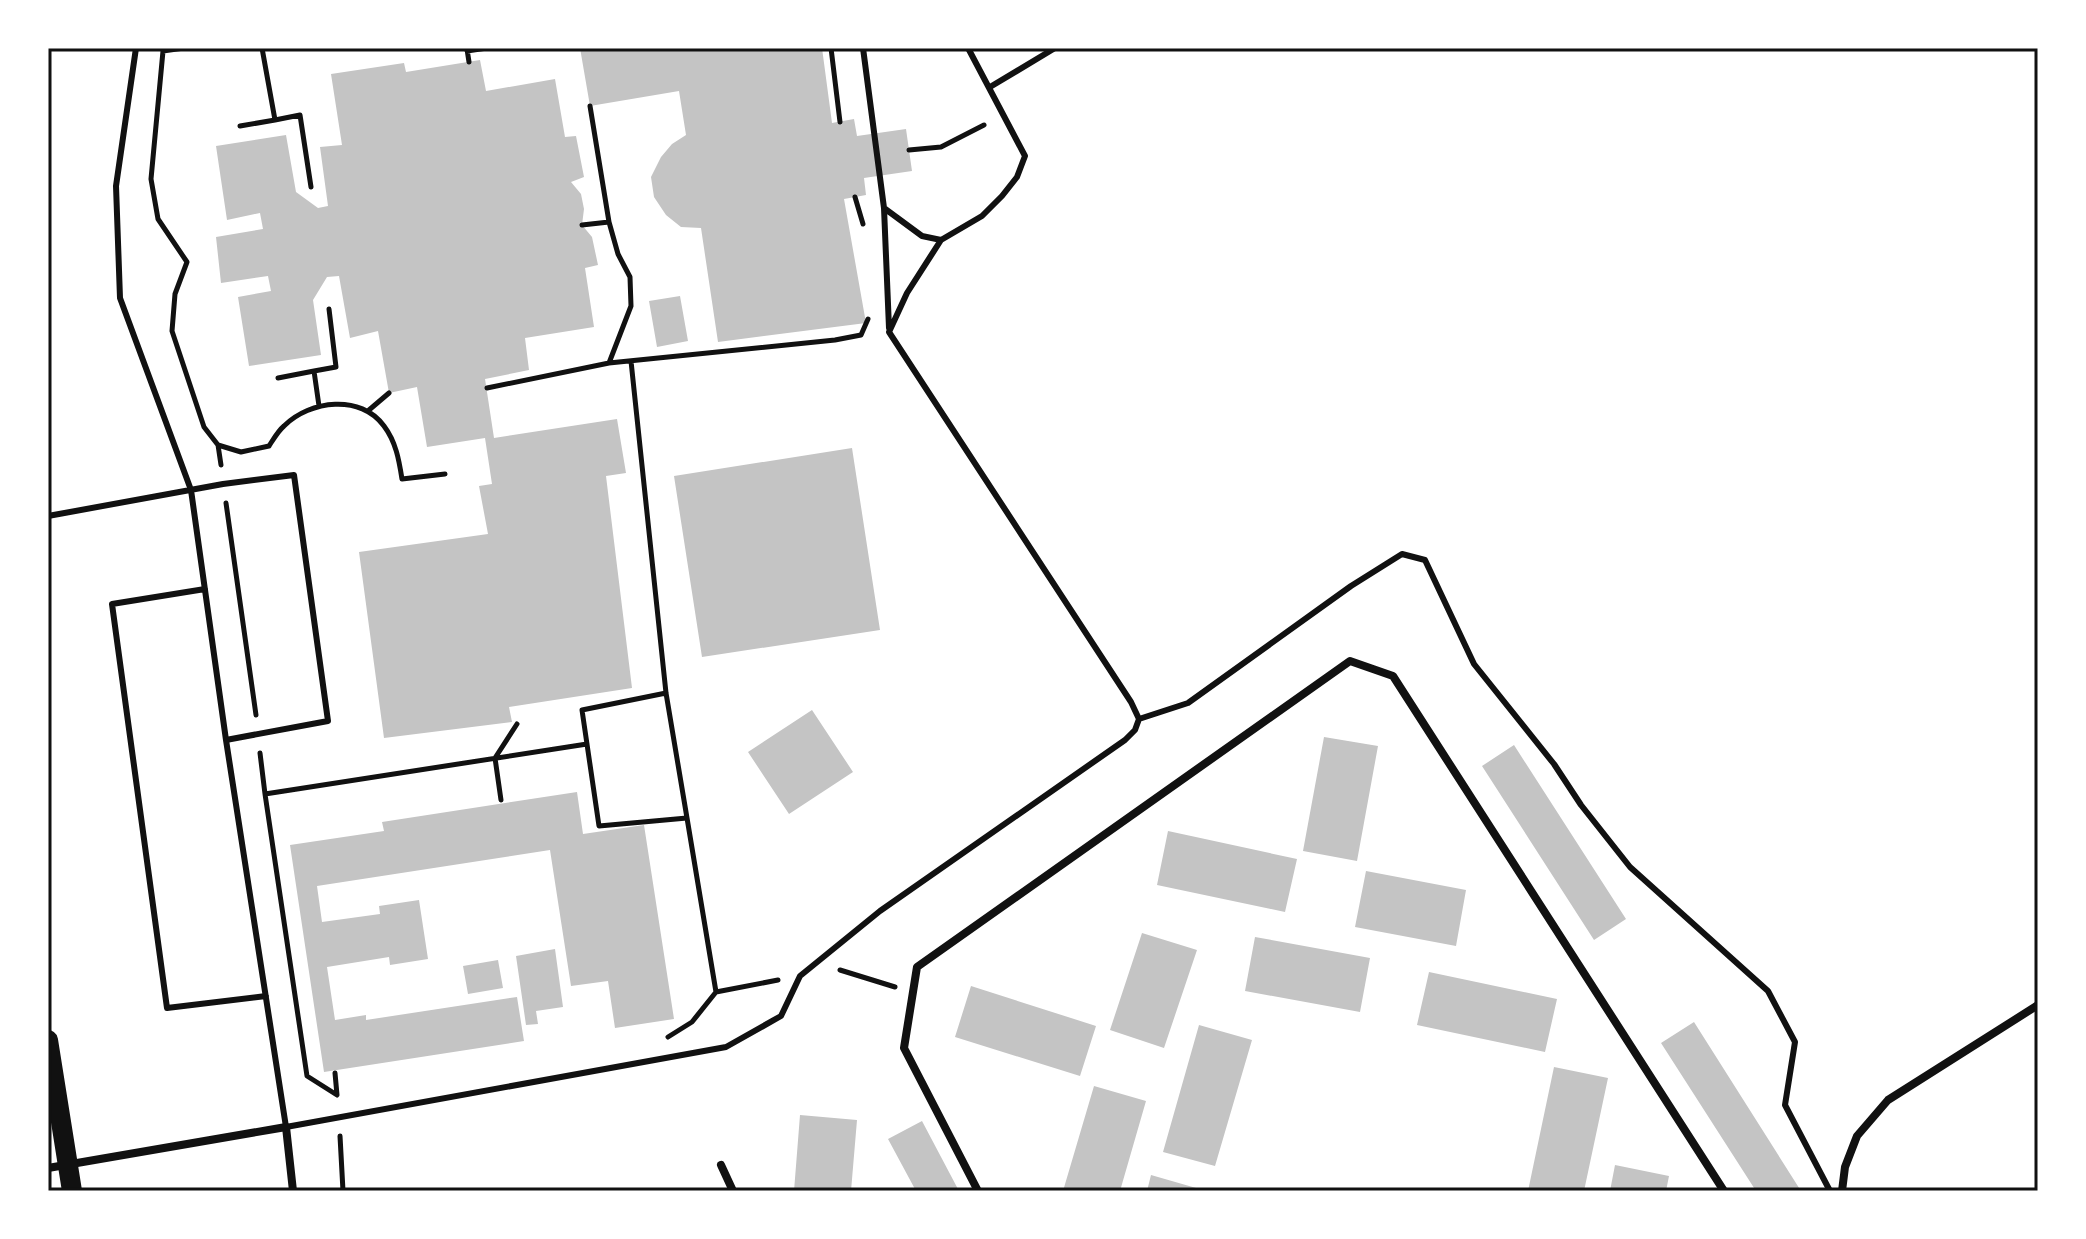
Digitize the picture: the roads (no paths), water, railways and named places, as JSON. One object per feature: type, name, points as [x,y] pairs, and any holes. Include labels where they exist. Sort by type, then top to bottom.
[{"type":"main road","points":[[48,1040],[58,1166],[72,1191]]},
{"type":"street","points":[[978,1191],[904,1048],[917,967],[1350,661],[1393,676],[1724,1191]]},
{"type":"street","points":[[1842,1191],[1845,1167],[1857,1136],[1888,1100],[2038,1005]]},
{"type":"street","points":[[58,1166],[286,1127],[293,1191]]},
{"type":"street","points":[[721,1165],[733,1191]]},
{"type":"lane","points":[[136,48],[116,186],[120,298],[191,490],[286,1127],[726,1047],[781,1016],[800,976],[880,911],[1135,730],[1139,719],[1131,702],[889,332],[884,208],[863,48]]},
{"type":"lane","points":[[889,332],[907,293],[941,240],[982,216],[1002,196],[1022,167],[1025,156],[968,48]]},
{"type":"lane","points":[[990,87],[1055,48]]},
{"type":"lane","points":[[884,208],[922,236],[941,240]]},
{"type":"lane","points":[[48,516],[294,475],[328,721],[226,740]]},
{"type":"lane","points":[[1139,719],[1188,703],[1351,586],[1402,554],[1425,560],[1474,664],[1554,764],[1581,805],[1630,867],[1768,991],[1795,1042],[1785,1105],[1830,1191]]},
{"type":"lane","points":[[205,589],[112,604],[167,1008],[266,996]]}]
